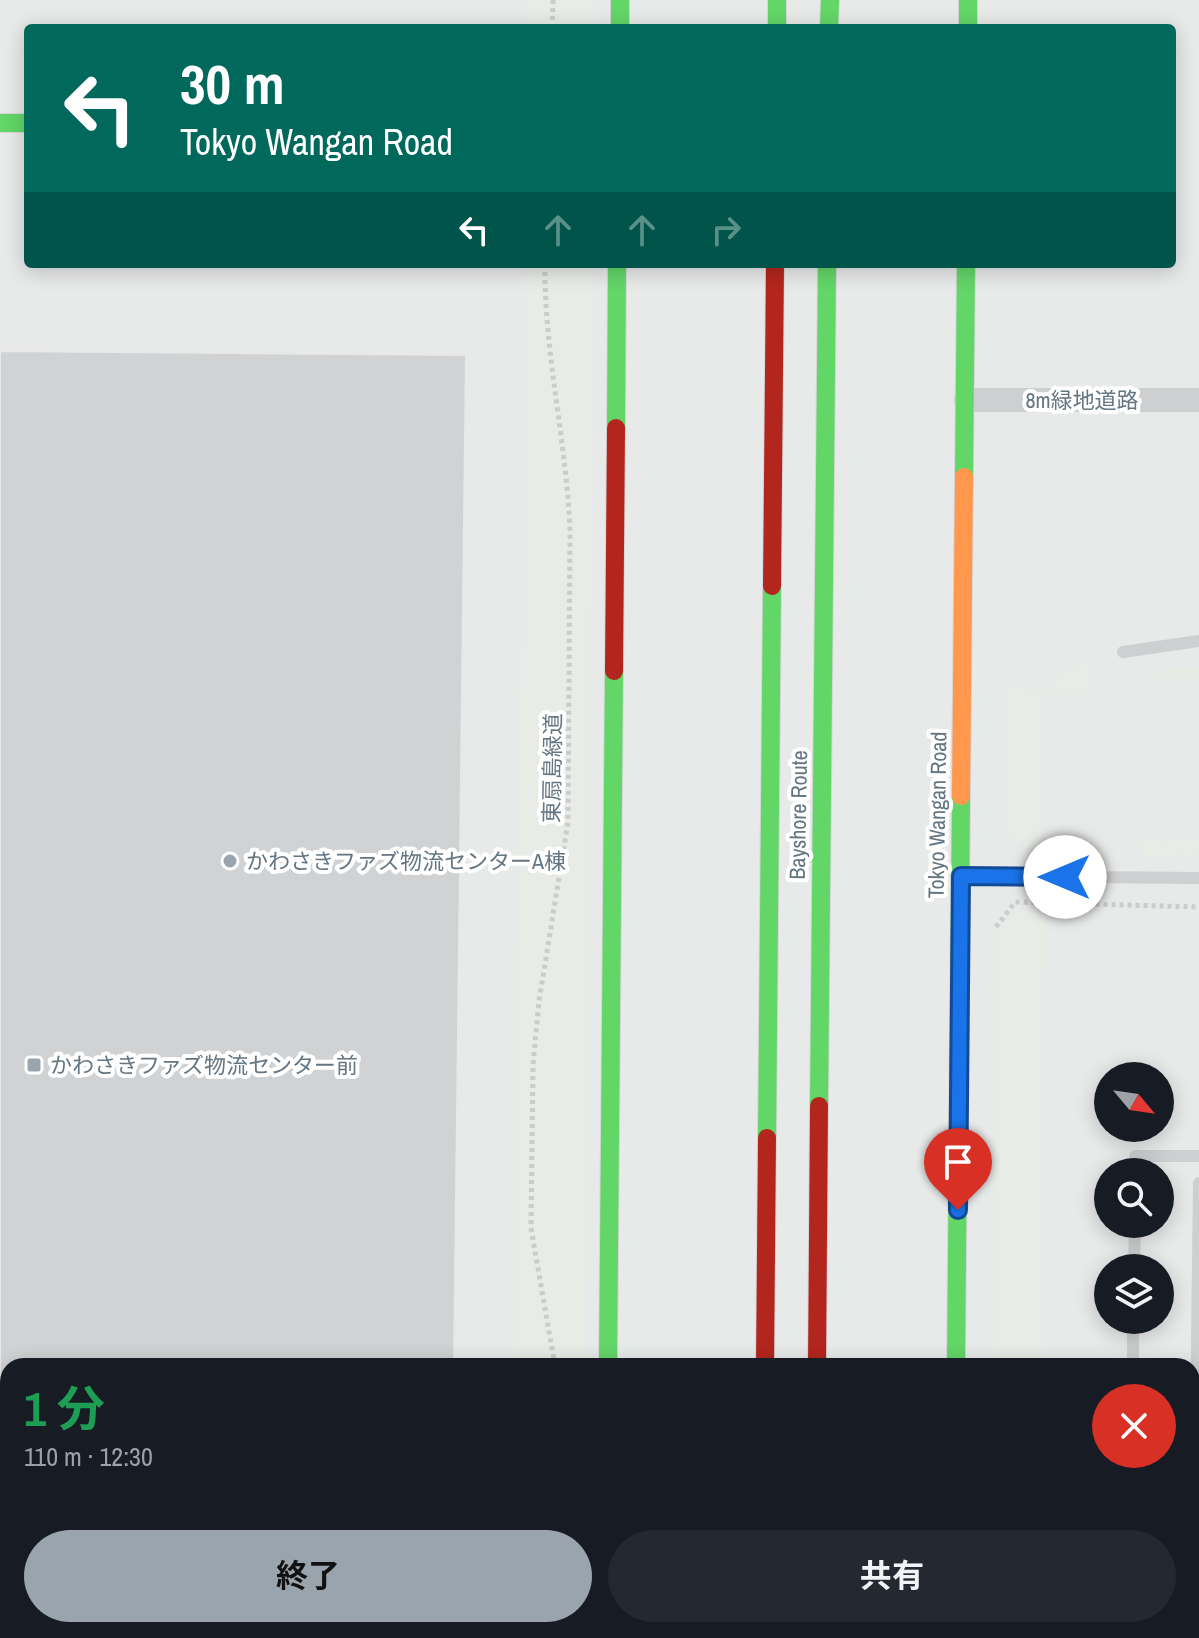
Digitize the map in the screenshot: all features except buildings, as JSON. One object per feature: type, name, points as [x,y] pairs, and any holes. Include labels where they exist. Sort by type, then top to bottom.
[{"type":"main road","points":[[620,0],[620,24]]},
{"type":"main road","points":[[777,0],[777,24]]},
{"type":"main road","points":[[829,24],[830,0]]},
{"type":"main road","points":[[968,0],[968,24]]},
{"type":"main road","points":[[0,123],[24,123]]},
{"type":"main road","points":[[608,1358],[617,268]]},
{"type":"main road","name":"Bayshore Route","points":[[765,1358],[775,268]]},
{"type":"main road","name":"Bayshore Route","points":[[817,1358],[827,268]]},
{"type":"main road","name":"Tokyo Wangan Road","points":[[956,1358],[966,268]]},
{"type":"street","name":"8m緑地道路","points":[[966,400],[1199,400]]},
{"type":"lane","points":[[1123,652],[1199,641]]},
{"type":"lane","points":[[961,876],[1199,878]]},
{"type":"lane","points":[[1135,1158],[1199,1156]]},
{"type":"lane","points":[[1197,1358],[1199,1183]]},
{"type":"lane","points":[[1133,1334],[1133,1358]]},
{"type":"path","points":[[552,24],[553,0]]},
{"type":"path","name":"東扇島緑道","points":[[545,268],[570,532],[568,822],[539,1001],[533,1065],[531,1228],[554,1358]]},
{"type":"path","points":[[992,932],[1015,902],[1199,907]]},
{"type":"shaded area","points":[[0,0],[1199,0],[1199,1358],[0,1358]]},
{"type":"shaded area","points":[[525,0],[596,0],[596,24],[525,24]]},
{"type":"shaded area","points":[[525,268],[594,268],[584,1358],[514,1358]]},
{"type":"shaded area","points":[[1092,653],[1092,692],[1044,695],[1041,840],[1090,839],[1090,849],[1086,852],[1041,853],[1002,834],[1003,688],[1043,690]]},
{"type":"shaded area","points":[[1199,668],[1199,850],[1194,855],[1144,856],[1144,841],[1194,840],[1197,678],[1147,677],[1148,669]]},
{"type":"shaded area","points":[[1016,911],[1047,913],[1041,1358],[994,1358],[998,934]]},
{"type":"traffic: fast","points":[[620,0],[620,24]]},
{"type":"traffic: fast","points":[[777,0],[777,24]]},
{"type":"traffic: fast","points":[[829,24],[830,0]]},
{"type":"traffic: fast","points":[[968,0],[968,24]]},
{"type":"traffic: fast","points":[[0,123],[24,123]]},
{"type":"traffic: fast","points":[[616,428],[617,268]]},
{"type":"traffic: fast","points":[[819,1106],[827,268]]},
{"type":"traffic: fast","points":[[964,477],[966,268]]},
{"type":"traffic: fast","points":[[767,1138],[772,586]]},
{"type":"traffic: fast","points":[[608,1358],[614,671]]},
{"type":"traffic: fast","points":[[956,1358],[961,796]]},
{"type":"traffic: slow","points":[[961,796],[964,477]]},
{"type":"traffic: jam","points":[[772,586],[775,268]]},
{"type":"traffic: jam","points":[[614,671],[616,428]]},
{"type":"traffic: jam","points":[[817,1358],[819,1106]]},
{"type":"traffic: jam","points":[[765,1358],[767,1138]]},
{"type":"place","name":"かわさきファズ物流センターA棟","points":[[230,861]]},
{"type":"place","name":"かわさきファズ物流センター前","points":[[34,1065]]},
{"type":"route","points":[[958,1210],[961,876],[1065,877]]}]
